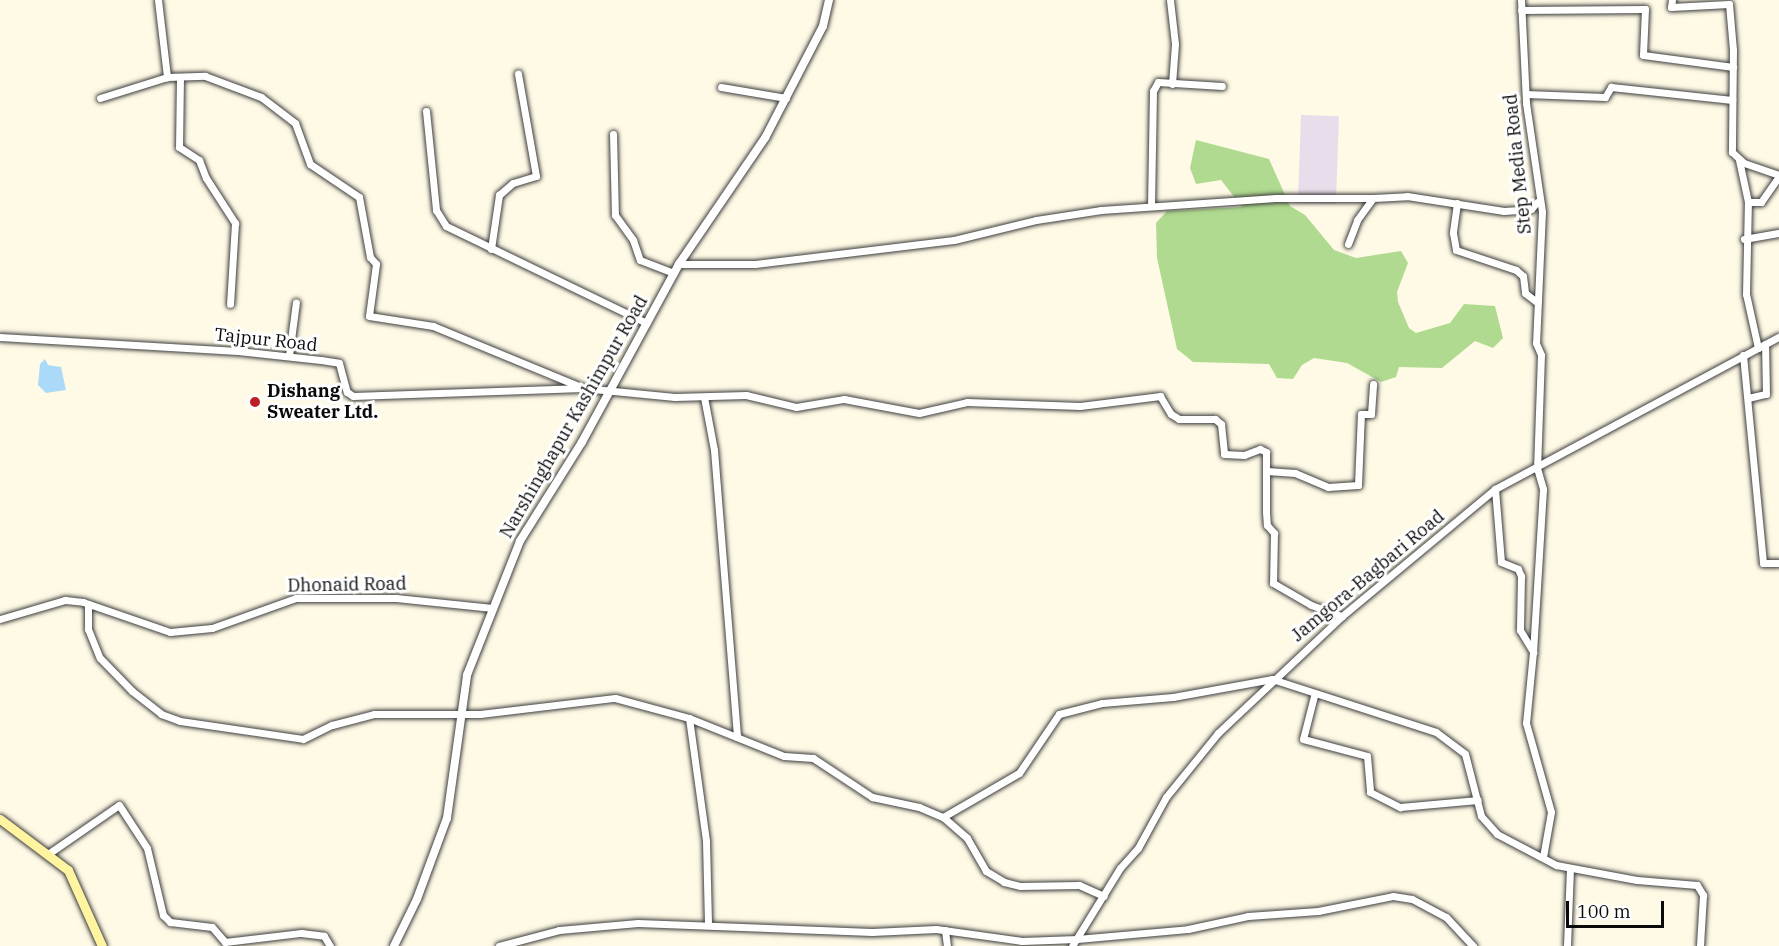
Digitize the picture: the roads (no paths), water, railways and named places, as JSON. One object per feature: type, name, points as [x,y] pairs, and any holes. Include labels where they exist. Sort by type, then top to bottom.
[{"type":"main road","points":[[0,819],[68,870],[76,883],[102,946]]},
{"type":"street","points":[[158,0],[167,77]]},
{"type":"street","name":"Narshinghapur Kashimpur Road","points":[[394,946],[417,899],[447,818],[467,675],[520,541],[612,389],[679,264],[765,138],[823,26],[829,0]]},
{"type":"street","points":[[1170,0],[1175,44],[1172,84]]},
{"type":"street","name":"Step Media Road","points":[[1521,0],[1526,94],[1537,202],[1542,213],[1536,343],[1541,354],[1537,468],[1543,489],[1533,652],[1526,723],[1551,812],[1544,857]]},
{"type":"street","points":[[1672,0],[1671,7],[1729,4],[1733,67],[1732,152],[1739,160],[1779,175],[1761,202],[1748,202]]},
{"type":"street","points":[[1521,10],[1645,9],[1643,55],[1733,67]]},
{"type":"street","points":[[491,249],[499,195],[513,183],[536,176],[518,74]]},
{"type":"street","points":[[100,98],[167,77],[205,76],[261,98],[294,123],[310,164],[359,197],[370,257],[376,264],[369,316],[434,326],[583,388]]},
{"type":"street","points":[[180,77],[179,147],[199,160],[206,178],[235,223],[230,304]]},
{"type":"street","points":[[1151,206],[1153,91],[1158,82],[1222,86]]},
{"type":"street","points":[[722,87],[786,98]]},
{"type":"street","points":[[1526,94],[1605,96],[1611,87],[1732,100]]},
{"type":"street","points":[[426,111],[436,210],[446,226],[646,323]]},
{"type":"street","points":[[613,134],[615,215],[633,240],[640,260],[674,273]]},
{"type":"street","points":[[1739,160],[1748,202],[1744,239],[1746,294],[1762,346],[1766,394],[1748,398]]},
{"type":"street","points":[[679,264],[755,264],[954,240],[1036,220],[1151,206],[1276,198],[1373,198],[1393,195],[1517,211],[1531,209],[1537,202]]},
{"type":"street","points":[[1348,244],[1357,220],[1373,198]]},
{"type":"street","points":[[1456,203],[1453,232],[1456,249],[1516,270],[1523,276],[1525,293],[1538,303]]},
{"type":"street","points":[[1744,239],[1779,232]]},
{"type":"street","points":[[289,355],[296,302]]},
{"type":"street","name":"Tajpur Road","points":[[0,337],[289,355],[339,363],[347,392],[353,396],[583,388],[612,389],[675,397],[746,395],[796,407],[844,399],[919,413],[967,402],[1080,406],[1160,396],[1171,414],[1179,419],[1215,419],[1221,424],[1224,454],[1244,455],[1260,449],[1266,452],[1267,471]]},
{"type":"street","name":"Jamgora-Bagbari Road","points":[[1072,946],[1166,797],[1218,733],[1342,616],[1495,489],[1779,337]]},
{"type":"street","points":[[1743,355],[1763,563],[1779,563]]},
{"type":"street","points":[[1342,616],[1311,605],[1273,583],[1274,533],[1267,525],[1267,471],[1295,473],[1328,487],[1358,485],[1361,414],[1371,414],[1373,384]]},
{"type":"street","points":[[704,397],[714,450],[737,737]]},
{"type":"street","points":[[1495,489],[1501,562],[1518,569],[1521,576],[1520,630],[1533,652]]},
{"type":"street","name":"Dhonaid Road","points":[[0,619],[65,600],[88,604],[161,630],[184,632],[212,628],[290,598],[390,597],[492,608]]},
{"type":"street","points":[[88,604],[88,629],[100,658],[132,691],[161,714],[180,721],[293,739],[374,714],[461,715],[615,698],[688,718],[784,756],[813,758],[872,797],[919,807],[943,818],[967,838],[986,871],[1004,882],[1020,886],[1078,885],[1104,896]]},
{"type":"street","points":[[943,818],[1019,773],[1059,714],[1102,703],[1173,697],[1272,680],[1314,696],[1436,732],[1465,754],[1481,816],[1497,834],[1544,857],[1570,869],[1697,885],[1703,895],[1700,946]]},
{"type":"street","points":[[1314,696],[1303,739],[1367,756],[1370,792],[1401,807],[1478,800]]},
{"type":"street","points":[[688,718],[706,841],[708,924]]},
{"type":"street","points":[[48,854],[120,805],[147,848],[163,915],[170,922],[212,927],[225,942],[301,933],[324,936],[330,946]]},
{"type":"street","points":[[1567,946],[1570,869]]},
{"type":"street","points":[[499,946],[559,930],[638,923],[708,924],[835,931],[945,930],[1012,940],[1077,939],[1188,929],[1248,915],[1318,911],[1393,896],[1412,899],[1446,917],[1473,946]]},
{"type":"street","points":[[945,930],[947,946]]},
{"type":"water","points":[[45,359],[48,365],[61,367],[66,390],[46,393],[38,385],[40,364]]},
{"type":"place","name":"Dishang Sweater Ltd.","points":[[255,402]]}]
